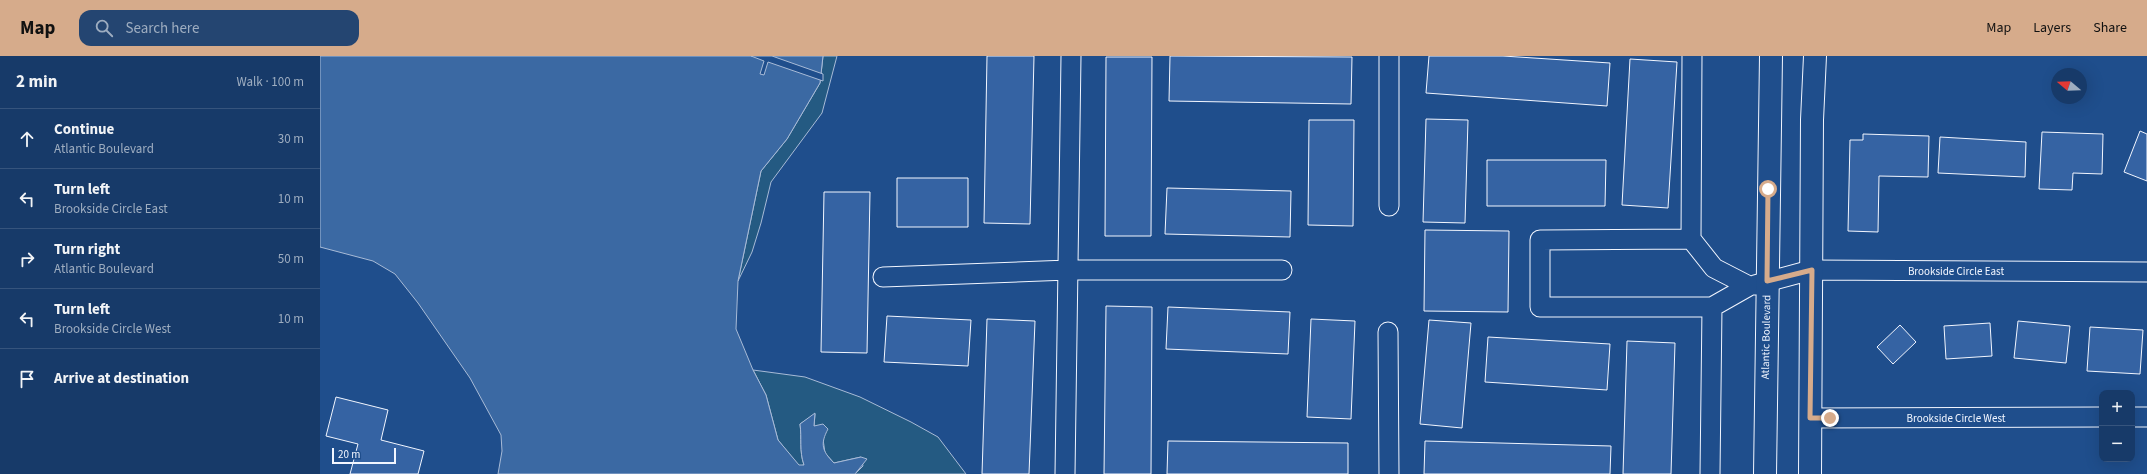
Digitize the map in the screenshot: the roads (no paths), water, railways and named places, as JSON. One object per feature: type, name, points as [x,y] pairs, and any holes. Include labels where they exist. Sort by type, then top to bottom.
[{"type":"main road","name":"Atlantic Boulevard","points":[[1765,474],[1758,284],[1771,56]]},
{"type":"main road","points":[[1810,474],[1812,120],[1815,56]]},
{"type":"street","points":[[1065,474],[1071,56]]},
{"type":"street","points":[[1389,56],[1389,206]]},
{"type":"street","points":[[1692,56],[1691,239],[1714,268],[1758,284]]},
{"type":"street","points":[[1691,239],[1540,240],[1540,307],[1712,307],[1710,474]]},
{"type":"street","points":[[883,277],[1068,270],[1282,270]]},
{"type":"street","name":"Brookside Circle East","points":[[1712,307],[1758,284],[1812,270],[2147,272]]},
{"type":"street","points":[[1388,332],[1389,474]]},
{"type":"street","name":"Brookside Circle West","points":[[1810,418],[2099,417]]},
{"type":"street","points":[[2135,417],[2147,417]]}]
